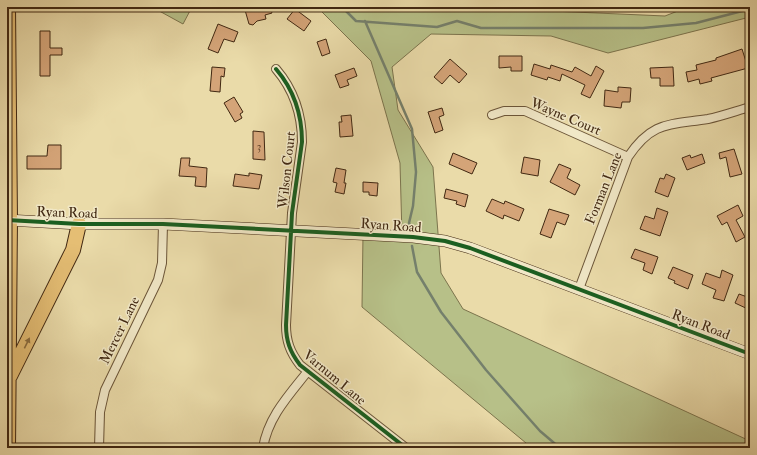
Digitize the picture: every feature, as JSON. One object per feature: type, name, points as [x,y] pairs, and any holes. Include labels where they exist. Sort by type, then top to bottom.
[{"type":"highway","points":[[8,7],[8,448]]},
{"type":"highway","points":[[9,378],[73,250],[80,224]]},
{"type":"street","name":"Wilson Court","points":[[276,69],[290,88],[302,128],[302,142],[291,231]]},
{"type":"street","name":"Forman Lane","points":[[579,289],[628,157],[642,139],[659,127],[675,122],[718,117],[750,107]]},
{"type":"street","name":"Wayne Court","points":[[492,115],[504,111],[525,111],[628,157]]},
{"type":"street","name":"Ryan Road","points":[[9,220],[80,224],[164,224],[413,237],[445,241],[470,248],[750,354]]},
{"type":"street","name":"Mercer Lane","points":[[99,448],[100,412],[105,390],[158,280],[162,263],[164,224]]},
{"type":"street","name":"Varnum Lane","points":[[291,231],[286,335],[290,350],[300,365],[406,448]]},
{"type":"street","points":[[263,448],[268,428],[275,414],[308,371]]},
{"type":"green space","points":[[152,7],[192,7],[183,24]]},
{"type":"green space","points":[[317,7],[460,7],[665,16],[688,7],[750,7],[750,17],[608,53],[551,36],[431,34],[392,67],[398,110],[433,167],[441,273],[463,309],[750,441],[750,448],[532,448],[362,307],[363,235],[402,236],[400,163],[371,61]]},
{"type":"building","points":[[259,7],[270,7],[272,13],[265,15],[266,19],[257,21],[253,25],[249,24],[245,10]]},
{"type":"building","points":[[295,9],[311,21],[304,31],[287,19]]},
{"type":"building","points":[[218,24],[238,32],[234,42],[224,39],[218,53],[208,49]]},
{"type":"building","points":[[40,31],[50,31],[50,48],[62,48],[62,55],[50,55],[50,76],[40,76]]},
{"type":"building","points":[[326,39],[330,53],[322,56],[317,42]]},
{"type":"building","points":[[742,49],[748,68],[711,78],[712,81],[700,84],[699,79],[688,82],[686,72],[697,70],[696,65],[716,60],[716,58]]},
{"type":"building","points":[[499,56],[522,56],[522,71],[511,71],[511,67],[499,68]]},
{"type":"building","points":[[450,59],[467,74],[459,83],[450,75],[442,84],[434,77]]},
{"type":"building","points":[[534,64],[550,69],[551,65],[572,72],[575,67],[591,76],[596,66],[604,71],[590,98],[581,94],[585,85],[562,74],[560,81],[548,77],[547,80],[531,75]]},
{"type":"building","points":[[212,67],[225,68],[224,77],[221,76],[220,92],[210,91]]},
{"type":"building","points":[[673,67],[674,86],[660,86],[660,78],[651,78],[650,68]]},
{"type":"building","points":[[354,68],[357,76],[347,80],[349,85],[340,88],[335,75]]},
{"type":"building","points":[[618,87],[631,88],[630,102],[622,102],[621,108],[604,106],[605,90],[618,92]]},
{"type":"building","points":[[234,97],[243,112],[240,114],[242,118],[235,122],[224,103]]},
{"type":"building","points":[[442,108],[444,115],[439,117],[443,130],[435,133],[428,112]]},
{"type":"building","points":[[351,115],[353,136],[340,137],[339,122],[342,122],[341,116]]},
{"type":"building","points":[[253,131],[264,132],[265,160],[253,159]]},
{"type":"building","points":[[48,145],[61,145],[61,169],[27,169],[27,156],[47,156]]},
{"type":"building","points":[[734,149],[742,174],[730,177],[726,157],[720,159],[719,153]]},
{"type":"building","points":[[453,153],[477,163],[472,174],[449,164]]},
{"type":"building","points":[[702,154],[705,163],[687,170],[682,158],[690,155],[691,158]]},
{"type":"building","points":[[524,157],[540,160],[538,176],[521,173]]},
{"type":"building","points":[[181,158],[190,158],[189,166],[207,168],[206,187],[195,186],[196,177],[179,176]]},
{"type":"building","points":[[559,164],[571,169],[567,178],[580,185],[575,195],[550,182]]},
{"type":"building","points":[[336,168],[346,170],[344,194],[335,192],[337,183],[333,182]]},
{"type":"building","points":[[249,173],[262,175],[259,189],[233,186],[235,174],[249,176]]},
{"type":"building","points":[[666,174],[675,178],[668,197],[655,192],[660,178],[664,179]]},
{"type":"building","points":[[363,182],[378,183],[377,196],[369,195],[369,192],[363,192]]},
{"type":"building","points":[[446,189],[468,195],[465,207],[456,204],[457,201],[444,198]]},
{"type":"building","points":[[492,199],[504,204],[505,201],[524,209],[519,221],[504,215],[503,219],[486,211]]},
{"type":"building","points":[[738,205],[743,216],[736,220],[745,237],[736,242],[727,222],[722,225],[717,216]]},
{"type":"building","points":[[657,208],[668,212],[660,236],[640,229],[645,216],[654,219]]},
{"type":"building","points":[[549,209],[569,215],[565,225],[557,222],[551,238],[540,234]]},
{"type":"building","points":[[635,249],[658,257],[652,274],[643,270],[645,263],[631,258]]},
{"type":"building","points":[[673,267],[693,275],[688,289],[674,283],[675,281],[668,278]]},
{"type":"building","points":[[722,270],[733,275],[724,301],[713,298],[716,290],[702,284],[706,273],[720,278]]},
{"type":"building","points":[[739,294],[750,298],[750,310],[735,303]]},
{"type":"waterway","points":[[342,7],[356,21],[437,27],[457,21],[481,28],[643,28],[696,23],[750,9]]},
{"type":"waterway","points":[[365,21],[412,129],[416,172],[413,206],[409,223],[410,226]]},
{"type":"waterway","points":[[412,246],[417,272],[441,312],[486,370],[540,431],[560,448]]},
{"type":"cycle path","points":[[276,69],[288,85],[296,103],[302,132],[302,142],[292,213],[286,325],[289,346],[300,365],[406,448]]},
{"type":"cycle path","points":[[7,220],[79,224],[163,224],[413,237],[445,241],[470,248],[750,354]]}]
